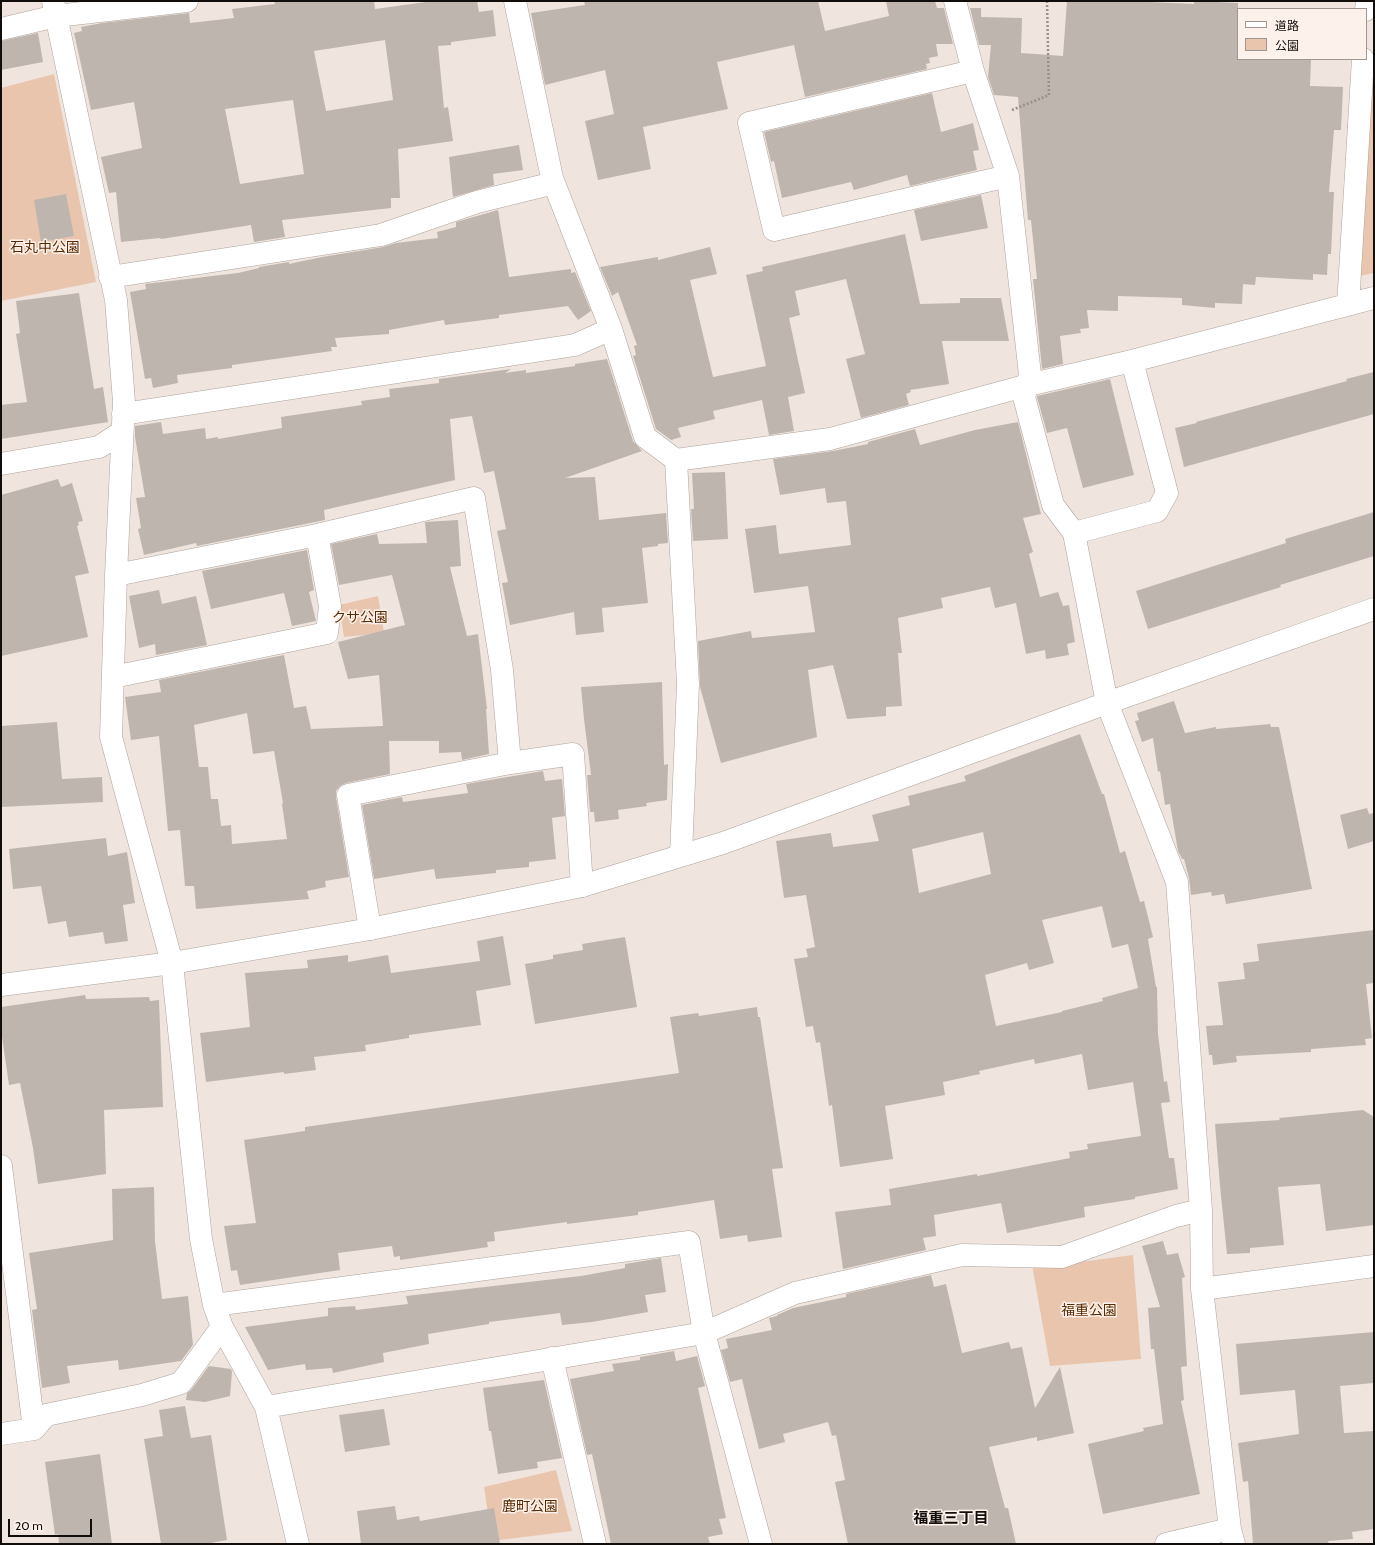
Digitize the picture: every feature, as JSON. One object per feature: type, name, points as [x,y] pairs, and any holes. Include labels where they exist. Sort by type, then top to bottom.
[{"type":"street","points":[[1,29],[54,8],[187,1]]},
{"type":"street","points":[[515,1],[554,183],[610,329],[645,438],[676,460],[830,439],[1028,385],[1132,361],[1374,298]]},
{"type":"street","points":[[955,1],[973,71],[1008,176],[1030,375],[1024,397],[1053,505],[1074,534],[1107,703],[1177,882],[1201,1210],[1202,1289],[1232,1537],[1166,1544]]},
{"type":"street","points":[[54,8],[116,300],[124,402],[116,575],[111,737],[172,963],[201,1239],[214,1305],[222,1326],[266,1407],[298,1544]]},
{"type":"street","points":[[1348,306],[1363,60]]},
{"type":"street","points":[[973,71],[749,123],[774,230],[1008,176]]},
{"type":"street","points":[[110,277],[381,235],[477,202],[554,183]]},
{"type":"street","points":[[1,464],[99,447],[123,423],[575,345],[610,329]]},
{"type":"street","points":[[1074,534],[1157,510],[1167,493],[1132,361]]},
{"type":"street","points":[[676,460],[688,684],[681,855]]},
{"type":"street","points":[[116,575],[317,535],[474,498],[502,670],[510,763]]},
{"type":"street","points":[[113,677],[327,633],[330,606],[317,535]]},
{"type":"street","points":[[1,985],[172,963],[370,929],[582,886],[723,843],[1107,703],[1374,609]]},
{"type":"street","points":[[370,929],[348,795],[510,763],[573,754],[582,886]]},
{"type":"street","points":[[1,1166],[34,1429]]},
{"type":"street","points":[[266,1407],[704,1333],[795,1293],[962,1255],[1062,1257],[1176,1216],[1201,1210]]},
{"type":"street","points":[[214,1305],[689,1242],[704,1333],[761,1544]]},
{"type":"street","points":[[1202,1289],[1374,1266]]},
{"type":"street","points":[[1,1434],[34,1429],[46,1414],[142,1395],[181,1383],[222,1326]]},
{"type":"street","points":[[552,1358],[595,1544]]},
{"type":"path","points":[[990,120],[1049,95],[1047,1]]},
{"type":"green space","name":"石丸中公園","points":[[54,74],[96,282],[1,301],[1,88]]},
{"type":"green space","points":[[1369,81],[1374,81],[1374,273],[1360,276]]},
{"type":"green space","name":"クサ公園","points":[[378,596],[384,633],[344,637],[339,605]]},
{"type":"green space","name":"福重公園","points":[[1133,1255],[1141,1359],[1050,1366],[1032,1265],[1088,1261]]},
{"type":"green space","name":"鹿町公園","points":[[556,1470],[572,1531],[492,1541],[484,1487]]},
{"type":"building","points":[[274,1],[374,1],[375,9],[433,1],[477,1],[479,12],[493,10],[496,36],[451,42],[451,45],[438,46],[444,108],[448,107],[453,141],[398,149],[400,198],[391,198],[391,208],[282,220],[285,237],[254,242],[251,225],[161,239],[121,242],[116,192],[109,193],[101,157],[142,148],[134,102],[91,110],[74,33],[82,31],[81,27],[102,23],[189,13],[190,23],[234,18],[232,9],[275,4]],"holes":[[[385,40],[393,100],[326,111],[314,51]],[[293,100],[304,174],[240,184],[225,109]]]},
{"type":"building","points":[[584,1],[818,1],[825,31],[889,16],[886,1],[935,1],[937,8],[944,8],[953,44],[936,44],[938,56],[929,58],[930,63],[926,64],[927,69],[805,97],[794,45],[717,62],[728,109],[643,127],[651,169],[598,180],[585,121],[614,114],[605,70],[545,85],[531,13],[585,5]]},
{"type":"building","points":[[1067,1],[1127,1],[1194,4],[1194,1],[1238,3],[1237,60],[1311,60],[1310,86],[1343,87],[1341,130],[1334,130],[1329,192],[1334,192],[1331,254],[1328,254],[1327,275],[1313,274],[1313,280],[1256,277],[1255,285],[1243,284],[1242,304],[1215,303],[1215,308],[1182,305],[1182,298],[1118,296],[1118,311],[1087,310],[1089,328],[1080,329],[1081,333],[1060,336],[1063,364],[1042,369],[1033,279],[1037,279],[1031,220],[1028,220],[1018,97],[994,95],[988,77],[991,45],[979,45],[970,8],[981,8],[981,17],[1022,18],[1021,53],[1063,56]]},
{"type":"building","points":[[38,33],[43,62],[1,70],[1,41]]},
{"type":"building","points":[[932,93],[941,132],[973,123],[979,150],[973,151],[977,170],[910,186],[907,175],[854,190],[851,182],[782,198],[774,161],[771,162],[764,132]]},
{"type":"building","points":[[519,145],[523,170],[493,174],[494,185],[453,197],[449,157]]},
{"type":"building","points":[[66,194],[74,236],[41,242],[34,200]]},
{"type":"building","points":[[981,195],[988,228],[921,241],[914,210]]},
{"type":"building","points":[[498,210],[509,277],[571,269],[571,273],[575,272],[591,311],[578,320],[568,306],[499,315],[499,318],[445,325],[444,320],[389,330],[389,334],[335,338],[337,347],[331,347],[332,351],[232,365],[232,368],[177,375],[178,383],[153,388],[151,378],[145,379],[130,292],[146,289],[145,284],[238,273],[259,267],[289,262],[289,264],[383,247],[396,243],[438,238],[437,232],[456,227],[456,222]]},
{"type":"building","points":[[905,234],[920,304],[960,303],[960,298],[1001,298],[1009,341],[942,341],[949,384],[910,390],[911,392],[906,394],[909,405],[861,418],[846,359],[865,354],[846,279],[795,291],[800,315],[789,318],[805,393],[788,397],[794,431],[769,435],[762,400],[713,411],[715,419],[678,428],[681,437],[671,440],[656,429],[633,356],[636,355],[634,346],[637,345],[618,292],[612,296],[600,267],[658,257],[658,260],[710,247],[717,274],[690,280],[713,377],[766,366],[746,275],[763,271],[762,267]]},
{"type":"building","points":[[79,293],[94,389],[103,387],[108,422],[1,439],[1,405],[27,402],[16,334],[20,333],[16,301]]},
{"type":"building","points":[[607,359],[633,441],[642,451],[565,478],[595,477],[599,520],[666,513],[668,543],[642,548],[648,603],[602,608],[604,632],[576,635],[574,612],[510,625],[502,583],[508,582],[497,531],[506,529],[494,471],[484,473],[472,416],[450,419],[455,480],[324,510],[325,520],[197,546],[196,543],[144,555],[138,529],[141,528],[136,498],[145,497],[135,437],[135,426],[161,422],[163,434],[205,428],[206,439],[218,437],[218,439],[282,428],[281,417],[362,405],[361,401],[390,397],[389,389],[439,383],[439,379],[511,369],[505,373],[526,370],[526,373],[575,366],[575,364]]},
{"type":"building","points":[[1374,372],[1374,414],[1184,467],[1175,428],[1347,381],[1346,379]]},
{"type":"building","points":[[1110,379],[1134,475],[1083,488],[1067,428],[1047,433],[1037,396]]},
{"type":"building","points":[[1018,422],[1041,514],[1023,518],[1033,552],[1029,554],[1040,597],[1058,592],[1063,606],[1069,605],[1075,642],[1067,644],[1069,655],[1046,659],[1045,650],[1026,654],[1016,603],[995,608],[990,587],[941,598],[943,608],[898,618],[902,653],[898,653],[902,706],[886,707],[886,716],[847,719],[833,665],[808,670],[817,737],[721,763],[700,687],[698,641],[751,631],[752,638],[815,632],[808,586],[754,593],[745,529],[776,525],[779,554],[851,545],[846,501],[827,503],[825,488],[780,495],[773,459],[833,451],[868,444],[868,442],[915,429],[920,445],[975,430]]},
{"type":"building","points":[[725,472],[728,539],[693,541],[691,509],[694,509],[692,473]]},
{"type":"building","points":[[58,479],[61,487],[72,483],[83,521],[78,522],[79,525],[77,526],[89,573],[75,576],[88,637],[1,656],[1,495]]},
{"type":"building","points":[[1374,512],[1374,556],[1280,585],[1281,587],[1148,629],[1136,591],[1286,543],[1285,539]]},
{"type":"building","points":[[458,520],[461,566],[450,567],[467,636],[478,634],[487,709],[489,754],[462,760],[461,752],[439,753],[439,741],[389,741],[390,774],[346,783],[340,786],[336,791],[349,877],[325,881],[326,887],[307,891],[309,899],[196,909],[194,886],[185,886],[180,830],[168,831],[159,736],[131,740],[125,697],[161,692],[159,680],[284,655],[294,708],[306,706],[311,729],[383,726],[379,675],[348,679],[338,642],[405,625],[392,575],[339,585],[331,544],[377,534],[379,544],[427,543],[425,522]],"holes":[[[247,713],[253,754],[274,751],[283,803],[287,839],[232,844],[231,825],[221,826],[218,799],[211,799],[208,767],[199,767],[194,725]]]},
{"type":"building","points":[[307,550],[314,590],[309,592],[316,621],[292,626],[284,593],[211,609],[202,571]]},
{"type":"building","points":[[159,590],[162,604],[196,596],[207,645],[156,655],[155,644],[139,648],[129,596]]},
{"type":"building","points":[[662,682],[664,765],[668,764],[667,800],[646,803],[647,806],[618,810],[619,819],[595,822],[594,812],[590,812],[587,775],[591,775],[581,687]]},
{"type":"building","points":[[1174,701],[1185,733],[1216,727],[1216,729],[1270,724],[1271,727],[1279,727],[1312,889],[1226,904],[1224,894],[1212,896],[1211,892],[1191,895],[1189,878],[1184,859],[1182,859],[1178,851],[1170,804],[1165,805],[1153,738],[1142,742],[1135,721],[1139,720],[1137,713]]},
{"type":"building","points":[[57,722],[62,779],[102,777],[103,802],[1,807],[1,726]]},
{"type":"building","points":[[1080,734],[1102,794],[1104,794],[1120,853],[1125,851],[1140,902],[1144,901],[1153,937],[1148,939],[1157,987],[1158,1034],[1164,1082],[1167,1081],[1170,1102],[1161,1103],[1169,1158],[1174,1158],[1178,1189],[1135,1197],[1135,1199],[1084,1207],[1085,1217],[1007,1233],[1001,1203],[934,1215],[936,1236],[923,1238],[926,1250],[843,1269],[835,1212],[891,1205],[889,1189],[977,1174],[977,1176],[1070,1158],[1069,1152],[1088,1149],[1087,1144],[1141,1136],[1133,1082],[1088,1090],[1082,1054],[1035,1064],[1034,1059],[979,1071],[980,1074],[943,1082],[945,1095],[885,1106],[893,1159],[840,1167],[832,1105],[829,1106],[820,1042],[816,1043],[813,1026],[806,1027],[794,959],[808,957],[806,949],[815,947],[806,895],[784,898],[776,841],[831,833],[833,847],[879,841],[872,815],[910,805],[908,796],[966,781],[964,776]],"holes":[[[983,832],[991,874],[919,893],[912,849]],[[1102,906],[1112,948],[1128,944],[1138,988],[1102,998],[1103,1001],[1062,1012],[996,1026],[985,975],[1027,963],[1029,970],[1054,963],[1042,920]]]},
{"type":"building","points":[[543,771],[545,781],[562,779],[565,816],[552,818],[556,859],[529,862],[529,867],[496,870],[496,873],[436,879],[434,869],[374,879],[362,805],[402,797],[403,802],[468,793],[466,784]]},
{"type":"building","points":[[1367,808],[1369,814],[1374,813],[1374,841],[1348,849],[1340,815]]},
{"type":"building","points":[[106,838],[108,856],[127,852],[135,903],[123,905],[128,941],[105,944],[103,932],[69,937],[66,921],[48,924],[41,886],[13,889],[9,849]]},
{"type":"building","points":[[1374,930],[1374,983],[1366,984],[1372,1038],[1365,1039],[1366,1045],[1311,1049],[1311,1052],[1236,1056],[1237,1062],[1213,1065],[1212,1055],[1209,1055],[1206,1026],[1223,1025],[1218,982],[1245,979],[1243,963],[1259,961],[1257,944]]},
{"type":"building","points":[[503,936],[511,985],[476,991],[481,1025],[409,1035],[409,1038],[365,1045],[366,1051],[314,1057],[316,1070],[284,1074],[284,1072],[206,1082],[200,1033],[250,1027],[245,973],[308,968],[307,960],[348,955],[348,962],[388,955],[391,973],[480,961],[477,941]]},
{"type":"building","points":[[625,937],[637,1007],[535,1024],[525,964],[553,959],[553,955],[583,950],[582,944]]},
{"type":"building","points":[[85,995],[86,999],[149,997],[150,1001],[159,1000],[163,1107],[104,1110],[106,1174],[38,1184],[33,1148],[20,1083],[9,1085],[1,1030],[1,1007]]},
{"type":"building","points":[[757,1007],[758,1017],[760,1017],[783,1168],[772,1169],[782,1237],[748,1242],[747,1235],[720,1239],[714,1200],[638,1212],[638,1215],[567,1224],[567,1222],[494,1232],[495,1241],[487,1242],[488,1247],[400,1260],[400,1256],[394,1257],[392,1246],[338,1253],[340,1270],[240,1285],[237,1270],[231,1271],[224,1226],[256,1223],[244,1140],[305,1131],[305,1127],[679,1073],[670,1017],[698,1013],[699,1016]]},
{"type":"building","points":[[1363,1110],[1374,1117],[1374,1225],[1326,1231],[1320,1184],[1278,1187],[1284,1245],[1250,1248],[1250,1253],[1227,1254],[1215,1124],[1280,1120],[1279,1118]]},
{"type":"building","points":[[154,1187],[155,1241],[162,1299],[188,1296],[193,1345],[181,1361],[119,1370],[118,1360],[67,1366],[70,1383],[42,1388],[32,1310],[37,1309],[29,1253],[113,1240],[112,1189]]},
{"type":"building","points":[[1163,1241],[1167,1255],[1178,1253],[1185,1277],[1182,1278],[1187,1366],[1181,1367],[1184,1400],[1181,1401],[1200,1494],[1103,1514],[1088,1444],[1144,1431],[1143,1428],[1163,1424],[1154,1349],[1151,1349],[1148,1308],[1160,1307],[1142,1246]]},
{"type":"building","points":[[661,1258],[666,1292],[645,1295],[648,1312],[592,1322],[562,1325],[560,1313],[489,1322],[489,1324],[428,1334],[429,1344],[383,1353],[384,1362],[333,1373],[332,1368],[306,1370],[305,1364],[268,1370],[245,1327],[328,1316],[328,1308],[355,1306],[356,1310],[408,1304],[406,1296],[581,1276],[625,1268],[625,1264]]},
{"type":"building","points":[[931,1275],[934,1287],[946,1284],[962,1353],[1009,1342],[1011,1349],[1022,1347],[1035,1408],[1060,1367],[1074,1433],[1037,1441],[1037,1437],[989,1447],[1005,1508],[1008,1508],[1016,1544],[848,1544],[835,1482],[845,1480],[836,1435],[832,1436],[828,1422],[783,1434],[785,1442],[759,1449],[742,1379],[730,1382],[721,1350],[728,1348],[726,1339],[772,1330],[769,1318],[777,1316],[793,1308],[846,1297],[846,1294]]},
{"type":"building","points":[[1374,1332],[1374,1383],[1340,1386],[1344,1433],[1374,1431],[1374,1529],[1352,1532],[1353,1539],[1328,1541],[1329,1544],[1253,1544],[1248,1481],[1243,1482],[1238,1443],[1299,1434],[1295,1390],[1240,1395],[1236,1344]]},
{"type":"building","points":[[674,1351],[676,1361],[697,1356],[705,1386],[698,1388],[726,1518],[719,1519],[723,1534],[708,1537],[710,1544],[611,1544],[592,1454],[587,1455],[570,1379],[614,1371],[612,1364],[640,1360],[640,1357]]},
{"type":"building","points":[[209,1366],[231,1369],[230,1396],[205,1402],[186,1400],[187,1393],[191,1390]]},
{"type":"building","points":[[544,1380],[562,1458],[537,1462],[538,1468],[498,1474],[491,1431],[489,1431],[483,1388]]},
{"type":"building","points":[[185,1406],[191,1438],[211,1435],[227,1540],[205,1544],[161,1544],[144,1439],[163,1436],[159,1410]]},
{"type":"building","points":[[384,1409],[390,1445],[345,1452],[339,1415]]},
{"type":"building","points":[[100,1454],[112,1544],[59,1544],[58,1534],[55,1535],[45,1462]]},
{"type":"building","points":[[395,1506],[397,1520],[419,1516],[420,1521],[494,1508],[500,1544],[361,1544],[357,1511]]},
{"type":"district","name":"福重三丁目","points":[[951,1519]]}]
